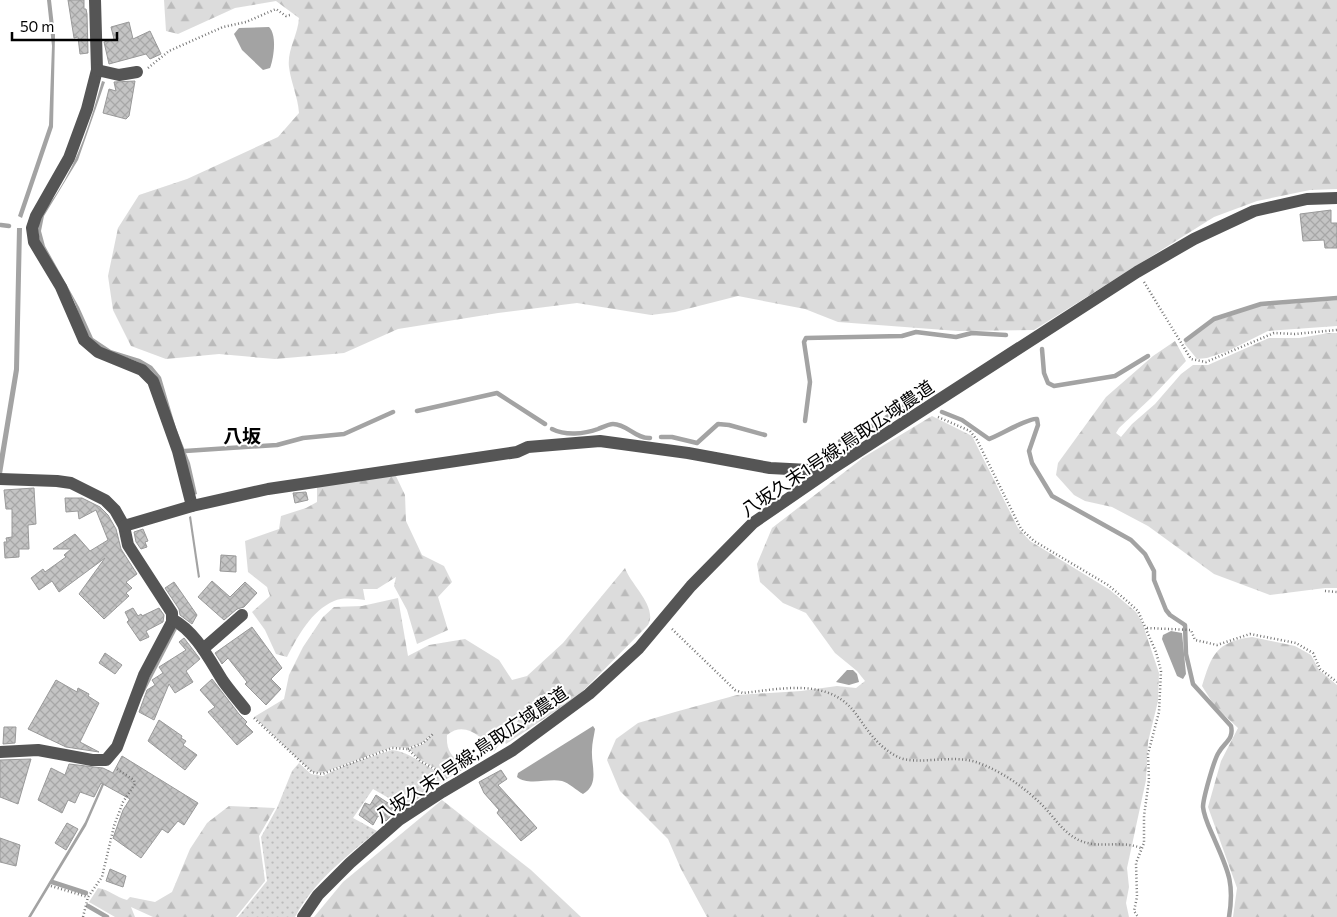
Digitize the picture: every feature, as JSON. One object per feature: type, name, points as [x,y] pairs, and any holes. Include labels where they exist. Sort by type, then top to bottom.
[{"type":"street","points":[[95,0],[97,70],[87,109],[69,158],[36,216],[32,228],[34,242],[60,288],[84,340],[98,352],[142,370],[153,381],[178,451],[192,506]]},
{"type":"street","points":[[97,70],[119,75],[137,72]]},
{"type":"street","name":"八坂久末1号線;鳥取広域農道","points":[[303,917],[318,895],[350,863],[399,820],[513,750],[589,694],[638,648],[691,586],[753,523],[824,474],[1137,272],[1194,239],[1254,210],[1307,199],[1337,198]]},
{"type":"street","points":[[124,526],[192,506],[268,489],[516,452],[528,447],[600,441],[688,453],[770,468],[809,470],[824,474]]},
{"type":"street","points":[[0,479],[71,483],[105,500],[115,510],[124,526],[128,545],[172,613],[172,619],[140,683],[117,747],[106,760],[38,750],[0,752]]},
{"type":"street","points":[[203,649],[242,616]]},
{"type":"street","points":[[172,619],[182,624],[203,649],[224,683],[245,709]]},
{"type":"path","points":[[137,72],[154,64],[169,51],[223,27],[246,22],[276,10],[286,16],[290,16]]},
{"type":"path","points":[[1137,272],[1191,359],[1206,362],[1274,332],[1296,334],[1337,330]]},
{"type":"path","points":[[926,409],[970,431],[978,440],[1020,528],[1034,541],[1108,585],[1138,611],[1147,628],[1161,671],[1159,712],[1148,754],[1149,780],[1144,816],[1144,843],[1136,863],[1138,897],[1134,904],[1134,911],[1138,917]]},
{"type":"path","points":[[1325,591],[1337,592]]},
{"type":"path","points":[[663,619],[735,690],[743,693],[800,687],[829,692],[843,699],[873,739],[900,758],[920,761],[958,758],[977,762],[1003,774],[1038,801],[1074,838],[1090,845],[1105,846],[1120,843],[1141,848]]},
{"type":"path","points":[[1147,628],[1191,630],[1195,640],[1217,645],[1250,634],[1296,643],[1313,653],[1320,669],[1337,682]]},
{"type":"path","points":[[245,709],[264,729],[312,772],[322,774],[392,748],[408,749],[423,743],[433,734]]},
{"type":"path","points":[[408,749],[420,761],[438,770],[445,790]]},
{"type":"path","points":[[83,917],[88,897],[102,877],[114,826],[123,802],[135,784],[134,780],[101,760]]},
{"type":"path","points":[[51,886],[88,897]]},
{"type":"green space","points":[[164,0],[1337,0],[1337,189],[1310,190],[1257,201],[1214,217],[1034,330],[958,331],[838,322],[805,309],[738,296],[675,312],[651,315],[577,303],[498,313],[398,329],[344,353],[275,359],[219,354],[166,359],[131,346],[113,310],[108,276],[118,228],[139,195],[187,179],[278,137],[299,113],[289,61],[299,18],[276,1],[235,8],[178,34],[166,31]]},
{"type":"green space","points":[[1337,300],[1337,326],[1268,331],[1228,351],[1207,358],[1197,359],[1184,343],[1214,321],[1260,306]]},
{"type":"green space","points":[[1337,333],[1337,588],[1270,595],[1214,574],[1148,526],[1112,507],[1085,501],[1074,495],[1056,475],[1058,463],[1106,397],[1153,356],[1175,341],[1186,361],[1119,428],[1116,433],[1121,437],[1132,424],[1155,404],[1181,374],[1193,365],[1208,365],[1269,338],[1299,338]]},
{"type":"green space","points":[[932,416],[972,436],[1018,528],[1030,541],[1110,590],[1136,612],[1142,622],[1159,673],[1158,701],[1148,742],[1146,780],[1127,868],[1129,887],[1126,903],[1129,917],[707,917],[681,869],[668,839],[620,791],[607,760],[616,739],[638,723],[737,695],[801,691],[837,686],[856,688],[865,681],[857,671],[835,653],[806,613],[783,603],[760,582],[757,564],[772,528],[864,457]]},
{"type":"green space","points":[[395,474],[405,495],[406,521],[422,555],[444,566],[452,582],[438,597],[448,630],[417,644],[407,610],[394,586],[396,577],[377,589],[363,589],[365,600],[341,599],[326,605],[306,625],[287,657],[276,654],[265,630],[252,612],[270,596],[267,587],[248,572],[245,541],[279,529],[281,516],[306,508],[317,502],[317,486]]},
{"type":"green space","points":[[625,568],[647,604],[650,618],[648,625],[578,696],[506,744],[504,740],[525,711],[521,712],[494,752],[473,732],[460,729],[447,735],[448,749],[462,764],[462,770],[443,781],[438,769],[420,760],[409,749],[423,744],[433,733],[422,743],[407,748],[392,747],[322,773],[312,772],[254,717],[284,699],[289,675],[303,647],[323,617],[334,607],[362,606],[398,598],[408,656],[429,645],[465,639],[499,660],[512,680],[527,676],[563,643]]},
{"type":"green space","points":[[1252,637],[1295,646],[1311,655],[1319,670],[1337,685],[1337,917],[1233,917],[1237,888],[1208,807],[1221,761],[1238,728],[1214,705],[1202,686],[1217,651],[1230,642]]},
{"type":"green space","points":[[392,750],[410,755],[436,771],[441,782],[406,808],[373,789],[353,818],[377,831],[342,860],[321,881],[311,892],[295,917],[238,917],[267,881],[261,837],[277,808],[292,771],[299,763],[311,774],[323,776],[346,765]]},
{"type":"green space","points":[[442,800],[531,870],[581,917],[314,917],[343,882]]},
{"type":"green space","points":[[229,806],[275,808],[259,836],[265,881],[236,917],[153,917],[131,907],[135,917],[115,917],[89,902],[98,888],[127,900],[130,897],[155,902],[172,892],[190,849],[207,823]]},
{"type":"shaded area","points":[[47,0],[51,0],[55,35],[53,127],[22,218],[18,216],[49,125],[52,46]]},
{"type":"shaded area","points":[[269,27],[273,35],[274,52],[270,68],[263,70],[242,50],[234,34],[239,28]]},
{"type":"shaded area","points":[[102,81],[105,82],[78,160],[44,216],[41,231],[45,246],[79,307],[93,338],[111,350],[140,359],[152,366],[161,377],[176,428],[190,463],[197,494],[194,495],[158,378],[142,364],[98,346],[91,339],[85,330],[72,297],[57,274],[39,238],[40,220],[72,167],[89,125]]},
{"type":"shaded area","points":[[17,228],[22,228],[19,370],[2,474],[0,473],[0,454],[14,369]]},
{"type":"shaded area","points":[[191,516],[200,577],[198,578],[189,517]]},
{"type":"shaded area","points":[[175,628],[177,629],[142,697],[139,697]]},
{"type":"shaded area","points":[[1171,631],[1182,633],[1186,674],[1183,679],[1177,676],[1162,639],[1163,635]]},
{"type":"shaded area","points":[[847,670],[853,670],[857,674],[859,682],[849,685],[836,682]]},
{"type":"shaded area","points":[[593,726],[595,729],[592,747],[594,774],[591,785],[583,794],[562,781],[527,781],[517,777],[518,773]]},
{"type":"shaded area","points":[[108,770],[110,771],[86,826],[31,917],[28,917],[85,822]]},
{"type":"building","points":[[68,0],[84,0],[84,9],[86,9],[87,14],[88,53],[80,54],[78,37],[74,38]]},
{"type":"building","points":[[129,22],[133,39],[150,31],[161,54],[150,59],[146,54],[109,64],[104,42],[114,39],[111,27]]},
{"type":"building","points":[[135,81],[129,116],[126,119],[103,113],[109,89],[116,91],[114,82]]},
{"type":"building","points":[[1331,210],[1331,223],[1337,223],[1337,248],[1325,248],[1324,240],[1303,241],[1300,214]]},
{"type":"building","points":[[34,488],[36,524],[28,525],[29,549],[19,549],[19,557],[5,558],[4,542],[7,542],[6,538],[12,537],[12,509],[6,509],[4,490]]},
{"type":"building","points":[[306,492],[308,500],[295,503],[293,493]]},
{"type":"building","points":[[65,498],[82,498],[100,507],[108,515],[116,529],[121,549],[137,574],[126,582],[132,588],[126,593],[129,596],[104,619],[79,594],[105,558],[59,592],[52,581],[39,590],[31,578],[43,569],[45,572],[66,557],[64,555],[71,549],[53,549],[75,534],[90,551],[108,540],[96,510],[79,519],[78,511],[66,512]]},
{"type":"building","points":[[143,529],[148,541],[145,542],[147,547],[141,549],[136,542],[134,532]]},
{"type":"building","points":[[221,555],[236,556],[236,572],[220,571]]},
{"type":"building","points":[[212,581],[230,597],[245,582],[257,593],[244,607],[237,609],[224,620],[198,597]]},
{"type":"building","points":[[174,582],[197,615],[192,624],[180,615],[179,609],[165,588]]},
{"type":"building","points":[[133,608],[138,616],[159,608],[164,615],[163,622],[146,631],[149,637],[140,641],[127,622],[129,620],[125,612]]},
{"type":"building","points":[[252,627],[282,668],[271,679],[281,689],[266,705],[245,684],[247,682],[228,658],[222,664],[215,653]]},
{"type":"building","points":[[184,638],[200,659],[186,671],[193,682],[175,693],[169,684],[154,720],[139,712],[147,690],[155,685],[152,680],[163,673],[159,667],[186,650],[179,642]]},
{"type":"building","points":[[105,653],[122,665],[115,674],[99,663]]},
{"type":"building","points":[[212,679],[253,732],[237,745],[208,712],[215,707],[200,690]]},
{"type":"building","points":[[56,680],[77,692],[78,688],[89,694],[88,696],[99,703],[80,742],[99,752],[66,747],[28,729]]},
{"type":"building","points":[[159,720],[182,736],[181,738],[186,741],[183,745],[197,755],[185,770],[148,741]]},
{"type":"building","points":[[4,727],[16,727],[15,743],[3,744]]},
{"type":"building","points":[[122,756],[198,803],[184,825],[178,821],[168,833],[162,829],[141,858],[113,838],[123,810],[130,799],[101,783],[94,797],[80,792],[75,803],[68,800],[62,813],[38,800],[51,768],[65,775],[69,764],[103,768],[113,773]]},
{"type":"building","points":[[31,759],[18,804],[0,797],[0,760]]},
{"type":"building","points":[[501,770],[507,779],[498,785],[537,828],[521,841],[497,813],[499,810],[484,793],[479,782]]},
{"type":"building","points":[[376,795],[397,809],[386,821],[378,816],[373,825],[359,815],[365,803],[370,805]]},
{"type":"building","points":[[67,823],[78,829],[66,850],[55,843]]},
{"type":"building","points":[[0,838],[20,845],[16,866],[0,862]]},
{"type":"building","points":[[110,869],[126,876],[123,887],[106,881]]},
{"type":"waterway","points":[[1,225],[9,226]]},
{"type":"waterway","points":[[1186,340],[1214,319],[1261,304],[1337,298]]},
{"type":"waterway","points":[[805,421],[810,382],[804,342],[806,338],[902,336],[916,332],[956,337],[972,333],[1006,335]]},
{"type":"waterway","points":[[1042,349],[1044,373],[1048,383],[1054,386],[1115,376],[1148,356]]},
{"type":"waterway","points":[[840,441],[878,423],[925,391]]},
{"type":"waterway","points":[[417,411],[497,393],[545,424]]},
{"type":"waterway","points":[[185,451],[277,445],[303,438],[344,434],[393,412]]},
{"type":"waterway","points":[[942,412],[962,420],[989,439],[1028,421],[1037,419],[1038,425],[1029,451],[1032,463],[1052,496],[1131,540],[1145,554],[1154,571],[1154,580],[1166,610],[1185,625],[1186,654],[1193,684],[1231,726],[1232,730],[1230,737],[1214,762],[1203,807],[1228,875],[1231,894],[1229,917]]},
{"type":"waterway","points":[[552,429],[563,433],[581,433],[613,424],[623,426],[645,438],[650,438]]},
{"type":"waterway","points":[[661,437],[672,437],[697,443],[718,424],[729,425],[765,435]]},
{"type":"waterway","points":[[52,882],[86,893]]},
{"type":"waterway","points":[[88,906],[107,917]]},
{"type":"district","name":"八坂","points":[[242,435]]}]
